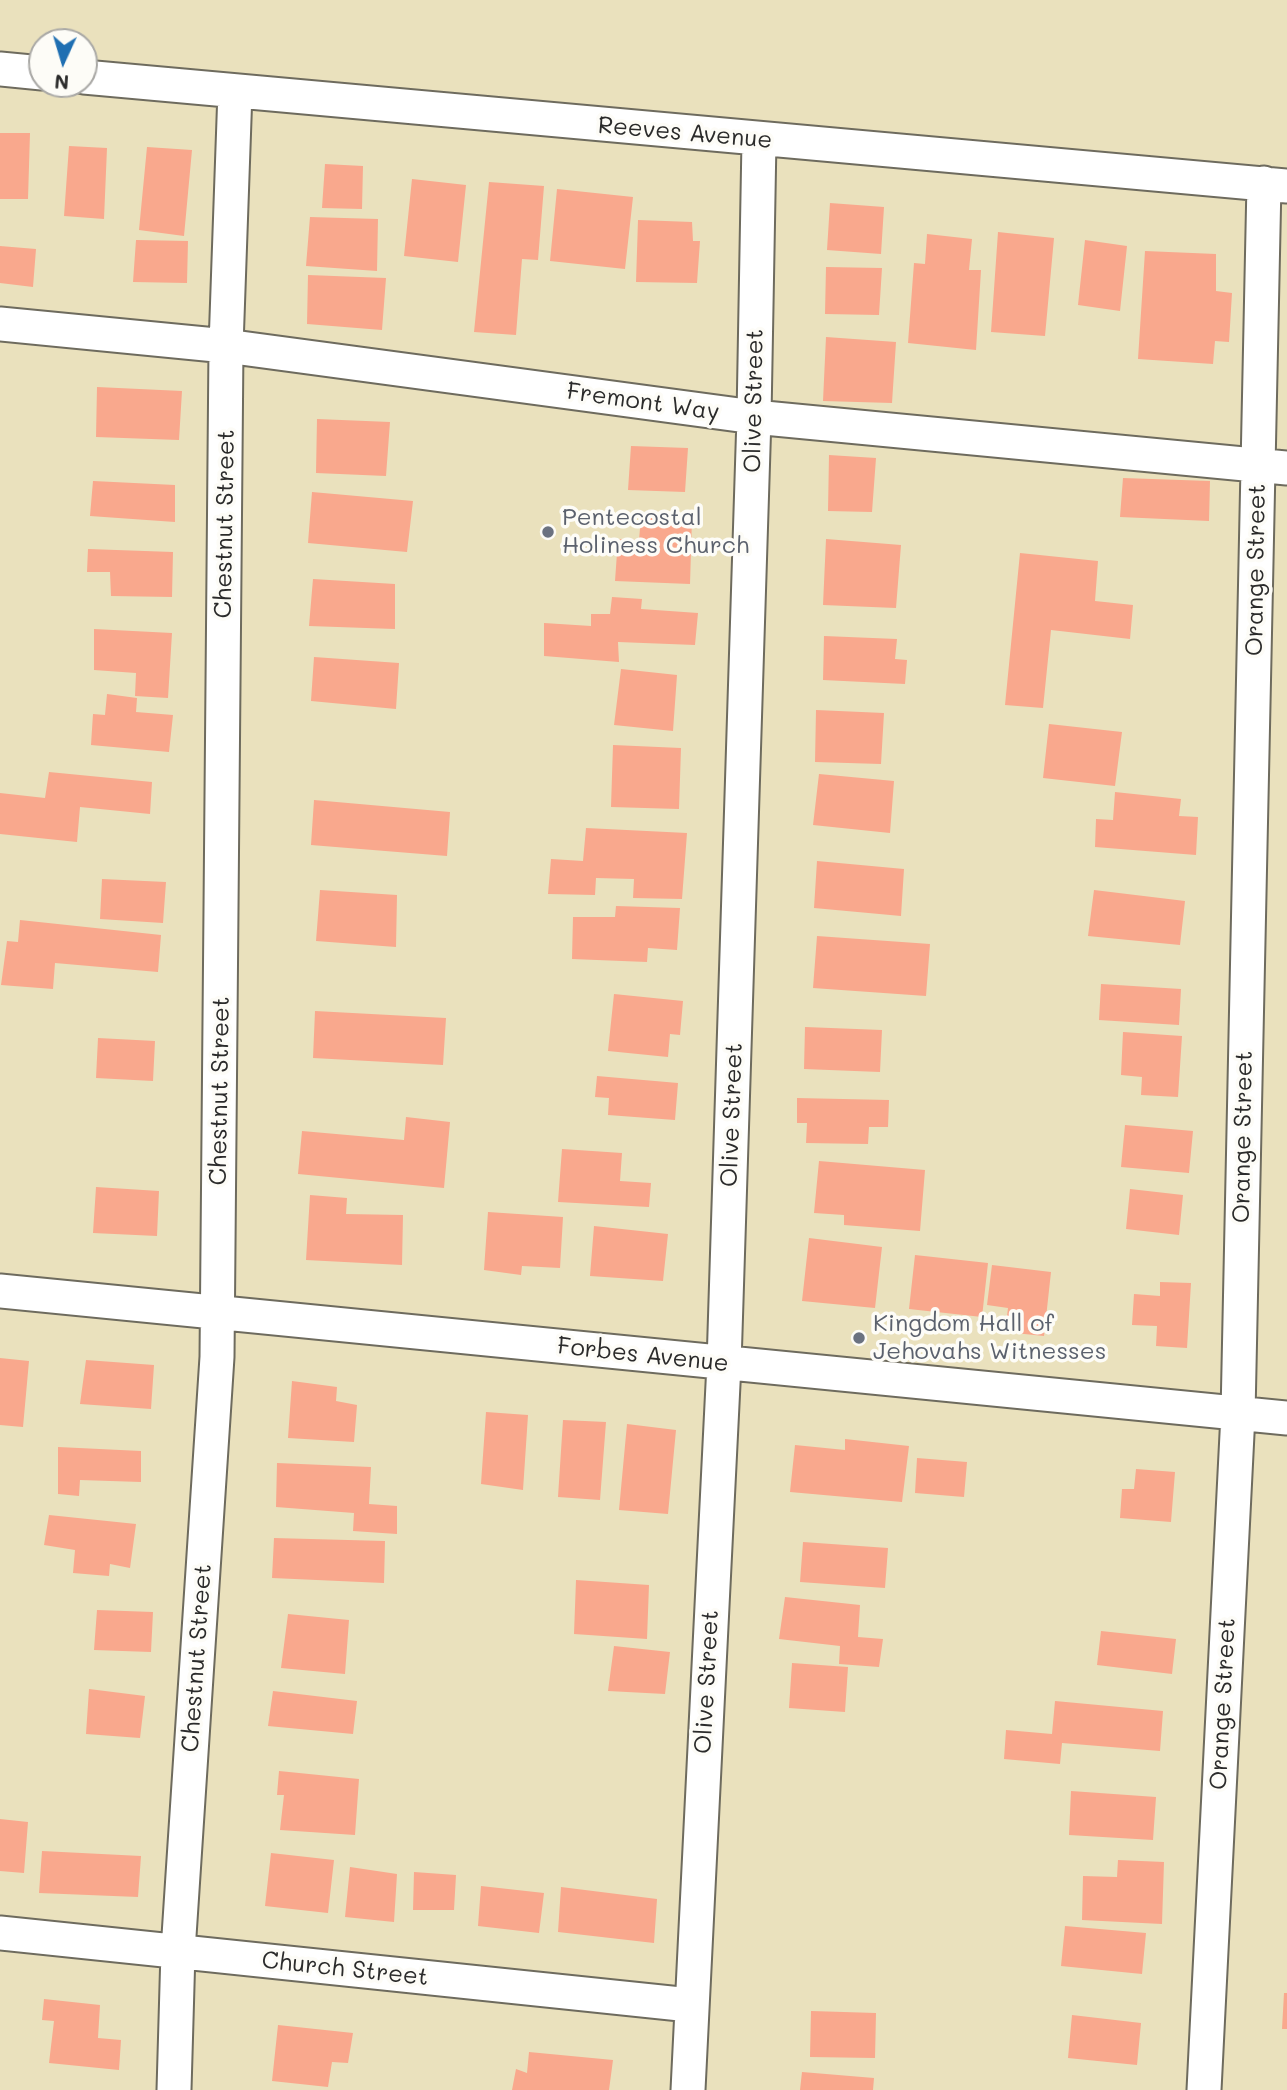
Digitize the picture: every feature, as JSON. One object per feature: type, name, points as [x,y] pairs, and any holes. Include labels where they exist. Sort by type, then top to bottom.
[{"type":"street","points":[[0,69],[28,72]]},
{"type":"street","name":"Reeves Avenue","points":[[98,78],[1275,185]]},
{"type":"street","name":"Chestnut Street","points":[[174,2090],[178,1951],[218,1311],[226,346],[236,91]]},
{"type":"street","name":"Olive Street","points":[[688,2090],[690,2005],[724,1364],[754,417],[759,140]]},
{"type":"street","name":"Orange Street","points":[[1204,2090],[1238,1414],[1273,467],[1275,185]]},
{"type":"street","name":"Fremont Way","points":[[0,324],[226,346],[754,417],[1273,467]]},
{"type":"street","name":"Forbes Avenue","points":[[0,1291],[1287,1418]]},
{"type":"street","name":"Church Street","points":[[0,1933],[690,2005]]},
{"type":"building","points":[[0,133],[30,133],[28,199],[0,199]]},
{"type":"building","points":[[69,146],[107,148],[104,219],[64,216]]},
{"type":"building","points":[[147,147],[192,150],[184,236],[139,230]]},
{"type":"building","points":[[325,164],[363,166],[362,209],[322,208]]},
{"type":"building","points":[[412,179],[466,185],[458,262],[404,256]]},
{"type":"building","points":[[489,182],[544,186],[538,260],[522,259],[516,335],[474,332]]},
{"type":"building","points":[[557,189],[633,197],[625,269],[550,261]]},
{"type":"building","points":[[830,203],[884,207],[881,254],[827,250]]},
{"type":"building","points":[[310,217],[378,219],[377,271],[306,266]]},
{"type":"building","points":[[638,220],[692,222],[693,241],[700,241],[697,283],[636,282]]},
{"type":"building","points":[[998,232],[1054,238],[1045,336],[991,332]]},
{"type":"building","points":[[927,234],[972,239],[969,270],[981,270],[976,350],[908,343],[914,263],[925,264]]},
{"type":"building","points":[[136,240],[188,241],[187,283],[133,282]]},
{"type":"building","points":[[1085,240],[1127,246],[1120,311],[1078,305]]},
{"type":"building","points":[[0,246],[36,249],[33,287],[0,283]]},
{"type":"building","points":[[1145,251],[1216,254],[1216,291],[1232,293],[1229,342],[1215,341],[1213,364],[1138,359]]},
{"type":"building","points":[[826,267],[882,268],[879,315],[825,314]]},
{"type":"building","points":[[308,275],[386,278],[382,330],[307,324]]},
{"type":"building","points":[[826,337],[896,342],[892,403],[823,401]]},
{"type":"building","points":[[97,387],[182,391],[179,440],[96,437]]},
{"type":"building","points":[[317,419],[390,422],[386,476],[316,473]]},
{"type":"building","points":[[631,446],[688,448],[685,492],[628,490]]},
{"type":"building","points":[[829,455],[876,458],[872,512],[828,511]]},
{"type":"building","points":[[1123,478],[1210,481],[1209,521],[1120,517]]},
{"type":"building","points":[[93,481],[175,485],[175,522],[90,516]]},
{"type":"building","points":[[312,492],[413,501],[407,552],[308,543]]},
{"type":"building","points":[[641,517],[692,518],[690,584],[615,581],[618,539],[639,540]]},
{"type":"building","points":[[826,539],[901,545],[896,608],[823,605]]},
{"type":"building","points":[[88,549],[173,552],[172,597],[111,596],[110,572],[87,572]]},
{"type":"building","points":[[1020,553],[1098,561],[1095,601],[1133,605],[1130,639],[1051,630],[1043,708],[1005,705]]},
{"type":"building","points":[[313,579],[395,584],[395,629],[309,626]]},
{"type":"building","points":[[612,597],[642,599],[641,609],[698,613],[695,645],[618,642],[619,662],[544,656],[544,623],[591,626],[591,614],[610,614]]},
{"type":"building","points":[[94,629],[172,633],[168,698],[135,696],[136,673],[94,670]]},
{"type":"building","points":[[824,636],[897,639],[895,659],[907,660],[905,684],[823,680]]},
{"type":"building","points":[[314,657],[399,663],[396,709],[311,701]]},
{"type":"building","points":[[621,669],[677,675],[673,731],[614,725]]},
{"type":"building","points":[[107,694],[137,698],[136,712],[173,715],[169,752],[91,745],[93,714],[105,715]]},
{"type":"building","points":[[816,710],[884,713],[881,764],[815,762]]},
{"type":"building","points":[[1049,724],[1122,732],[1115,786],[1043,778]]},
{"type":"building","points":[[613,745],[681,748],[679,809],[611,807]]},
{"type":"building","points":[[49,772],[152,782],[150,814],[80,807],[77,842],[0,834],[0,793],[45,798]]},
{"type":"building","points":[[819,774],[894,781],[890,833],[813,825]]},
{"type":"building","points":[[1115,792],[1181,799],[1179,816],[1198,817],[1196,855],[1095,847],[1096,819],[1113,820]]},
{"type":"building","points":[[314,800],[450,812],[447,856],[311,845]]},
{"type":"building","points":[[586,828],[687,833],[682,899],[633,898],[634,879],[596,878],[595,895],[548,894],[551,859],[583,861]]},
{"type":"building","points":[[817,861],[904,869],[901,916],[814,908]]},
{"type":"building","points":[[102,879],[166,882],[163,923],[100,919]]},
{"type":"building","points":[[320,890],[397,895],[396,947],[316,941]]},
{"type":"building","points":[[1094,890],[1185,901],[1180,945],[1088,936]]},
{"type":"building","points":[[616,906],[680,908],[677,950],[648,948],[647,962],[572,959],[573,917],[615,917]]},
{"type":"building","points":[[20,920],[161,935],[158,972],[55,963],[53,989],[1,985],[7,941],[18,942]]},
{"type":"building","points":[[817,936],[930,944],[926,996],[813,988]]},
{"type":"building","points":[[1101,984],[1181,989],[1179,1025],[1099,1020]]},
{"type":"building","points":[[614,994],[683,1001],[680,1035],[670,1034],[668,1057],[608,1051]]},
{"type":"building","points":[[315,1011],[446,1018],[443,1065],[313,1058]]},
{"type":"building","points":[[805,1027],[882,1030],[880,1072],[804,1069]]},
{"type":"building","points":[[1123,1032],[1182,1036],[1178,1097],[1141,1095],[1142,1077],[1121,1075]]},
{"type":"building","points":[[98,1038],[155,1041],[153,1081],[96,1078]]},
{"type":"building","points":[[597,1076],[678,1083],[675,1120],[608,1115],[609,1098],[595,1097]]},
{"type":"building","points":[[797,1098],[889,1100],[888,1127],[869,1127],[868,1144],[806,1143],[807,1123],[797,1123]]},
{"type":"building","points":[[406,1117],[450,1122],[444,1188],[298,1174],[302,1131],[404,1140]]},
{"type":"building","points":[[1125,1125],[1193,1131],[1189,1173],[1121,1167]]},
{"type":"building","points":[[562,1149],[622,1153],[620,1181],[651,1183],[649,1207],[558,1202]]},
{"type":"building","points":[[819,1161],[925,1170],[920,1231],[844,1225],[844,1215],[814,1213]]},
{"type":"building","points":[[96,1187],[159,1191],[157,1236],[93,1233]]},
{"type":"building","points":[[1130,1189],[1183,1195],[1179,1235],[1126,1229]]},
{"type":"building","points":[[310,1195],[347,1198],[346,1214],[403,1215],[402,1265],[306,1260]]},
{"type":"building","points":[[488,1212],[563,1217],[560,1268],[522,1266],[521,1275],[484,1270]]},
{"type":"building","points":[[594,1226],[668,1234],[663,1281],[590,1276]]},
{"type":"building","points":[[809,1238],[882,1247],[875,1308],[802,1301]]},
{"type":"building","points":[[915,1255],[988,1263],[982,1317],[909,1309]]},
{"type":"building","points":[[992,1265],[1051,1272],[1044,1336],[1005,1332],[1008,1308],[987,1305]]},
{"type":"building","points":[[1160,1282],[1191,1283],[1187,1348],[1156,1346],[1157,1326],[1132,1325],[1134,1294],[1160,1296]]},
{"type":"building","points":[[0,1358],[29,1361],[23,1427],[0,1425]]},
{"type":"building","points":[[86,1360],[154,1365],[151,1409],[80,1404]]},
{"type":"building","points":[[292,1381],[337,1387],[336,1401],[357,1405],[354,1442],[288,1438]]},
{"type":"building","points":[[486,1412],[528,1415],[523,1490],[481,1484]]},
{"type":"building","points":[[563,1420],[606,1422],[600,1500],[558,1497]]},
{"type":"building","points":[[627,1424],[676,1430],[668,1514],[619,1510]]},
{"type":"building","points":[[845,1439],[909,1446],[902,1502],[790,1492],[795,1445],[845,1450]]},
{"type":"building","points":[[58,1447],[141,1451],[141,1482],[80,1480],[79,1496],[58,1494]]},
{"type":"building","points":[[917,1458],[967,1462],[964,1497],[915,1493]]},
{"type":"building","points":[[277,1463],[371,1467],[369,1504],[397,1506],[397,1534],[353,1531],[354,1513],[276,1507]]},
{"type":"building","points":[[1136,1469],[1175,1472],[1171,1522],[1120,1518],[1122,1489],[1134,1489]]},
{"type":"building","points":[[49,1515],[136,1524],[130,1568],[110,1564],[109,1576],[73,1573],[75,1550],[44,1545]]},
{"type":"building","points":[[274,1538],[385,1541],[384,1583],[272,1578]]},
{"type":"building","points":[[803,1542],[888,1548],[885,1588],[800,1582]]},
{"type":"building","points":[[576,1580],[649,1585],[647,1639],[574,1634]]},
{"type":"building","points":[[785,1597],[860,1605],[858,1637],[883,1639],[879,1667],[839,1664],[840,1646],[779,1639]]},
{"type":"building","points":[[97,1610],[153,1612],[151,1652],[94,1650]]},
{"type":"building","points":[[288,1614],[349,1620],[345,1674],[281,1668]]},
{"type":"building","points":[[1101,1631],[1176,1639],[1172,1674],[1097,1665]]},
{"type":"building","points":[[614,1646],[670,1652],[665,1694],[608,1691]]},
{"type":"building","points":[[792,1663],[848,1667],[845,1712],[789,1708]]},
{"type":"building","points":[[89,1689],[145,1696],[140,1738],[86,1734]]},
{"type":"building","points":[[273,1691],[357,1701],[353,1734],[268,1726]]},
{"type":"building","points":[[1055,1701],[1163,1711],[1160,1751],[1062,1743],[1060,1764],[1004,1759],[1006,1730],[1052,1734]]},
{"type":"building","points":[[279,1771],[359,1779],[355,1835],[280,1830],[284,1795],[277,1795]]},
{"type":"building","points":[[1071,1791],[1156,1797],[1153,1840],[1069,1835]]},
{"type":"building","points":[[0,1819],[28,1822],[24,1873],[0,1871]]},
{"type":"building","points":[[42,1851],[141,1856],[138,1897],[39,1893]]},
{"type":"building","points":[[271,1853],[334,1860],[328,1913],[265,1906]]},
{"type":"building","points":[[1118,1860],[1164,1862],[1162,1924],[1082,1920],[1083,1876],[1117,1877]]},
{"type":"building","points":[[350,1867],[397,1874],[394,1922],[345,1917]]},
{"type":"building","points":[[414,1872],[456,1875],[454,1910],[413,1910]]},
{"type":"building","points":[[481,1886],[544,1893],[539,1933],[478,1926]]},
{"type":"building","points":[[561,1887],[657,1899],[654,1943],[558,1932]]},
{"type":"building","points":[[1065,1926],[1146,1933],[1142,1974],[1061,1966]]},
{"type":"building","points":[[1284,1993],[1287,1993],[1287,2029],[1282,2029]]},
{"type":"building","points":[[44,1999],[100,2005],[98,2038],[121,2040],[119,2070],[49,2063],[54,2021],[42,2020]]},
{"type":"building","points":[[811,2011],[876,2013],[875,2058],[810,2057]]},
{"type":"building","points":[[1072,2015],[1141,2023],[1137,2065],[1068,2058]]},
{"type":"building","points":[[278,2025],[353,2033],[348,2063],[332,2062],[328,2087],[272,2081]]},
{"type":"building","points":[[529,2052],[613,2060],[609,2090],[512,2090],[516,2069],[527,2073]]},
{"type":"building","points":[[802,2072],[874,2078],[873,2090],[800,2090]]},
{"type":"place","name":"Pentecostal Holiness Church","points":[[548,532]]},
{"type":"place","name":"Kingdom Hall of Jehovahs Witnesses","points":[[859,1338]]}]
